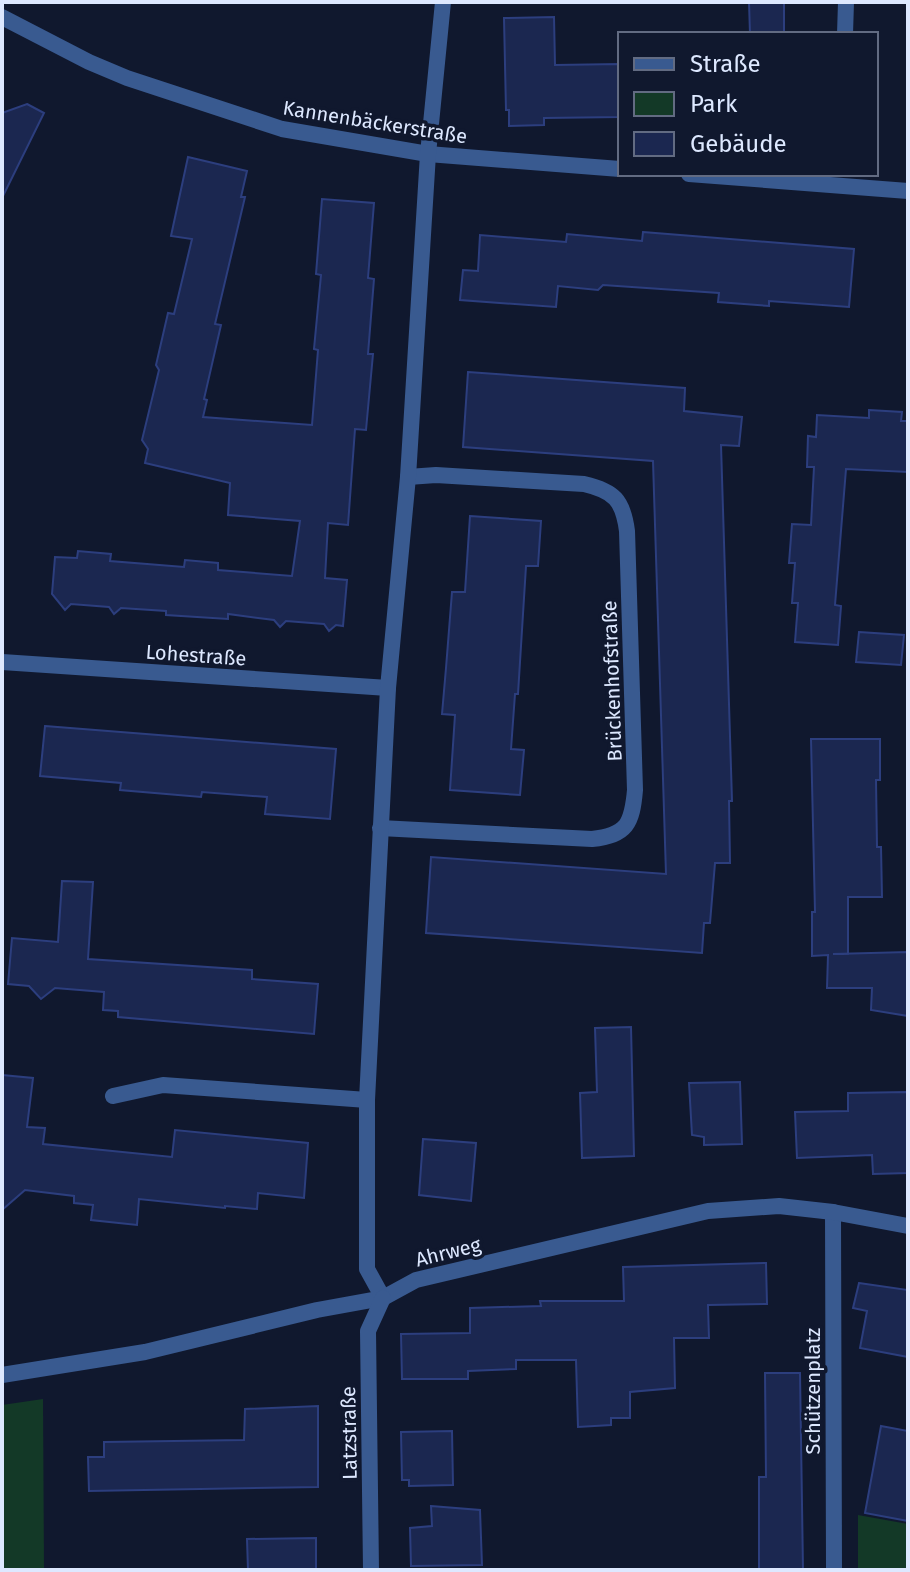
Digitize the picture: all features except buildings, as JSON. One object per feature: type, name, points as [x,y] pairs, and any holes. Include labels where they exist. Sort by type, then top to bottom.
[{"type":"street","points":[[383,1298],[367,1269],[367,1100],[388,688],[408,477],[428,154],[443,2]]},
{"type":"street","points":[[845,32],[846,2]]},
{"type":"street","name":"Kannenbäckerstraße","points":[[2,17],[127,78],[282,129],[428,154],[618,169]]},
{"type":"street","points":[[740,176],[843,180],[908,191]]},
{"type":"street","name":"Brückenhofstraße","points":[[380,828],[592,839],[611,837],[625,828],[633,812],[635,790],[627,531],[625,512],[616,498],[602,488],[584,484],[436,475],[408,477]]},
{"type":"street","name":"Lohestraße","points":[[2,662],[388,688]]},
{"type":"street","points":[[113,1096],[163,1085],[367,1100]]},
{"type":"street","name":"Ahrweg","points":[[2,1375],[145,1352],[317,1310],[383,1298],[416,1280],[708,1211],[779,1206],[908,1226]]},
{"type":"street","name":"Schützenplatz","points":[[833,1212],[834,1570]]},
{"type":"street","name":"Latzstraße","points":[[371,1570],[368,1331],[383,1298]]},
{"type":"green space","points":[[43,1399],[44,1570],[2,1570],[2,1405]]},
{"type":"green space","points":[[858,1515],[908,1524],[908,1570],[858,1570]]}]
